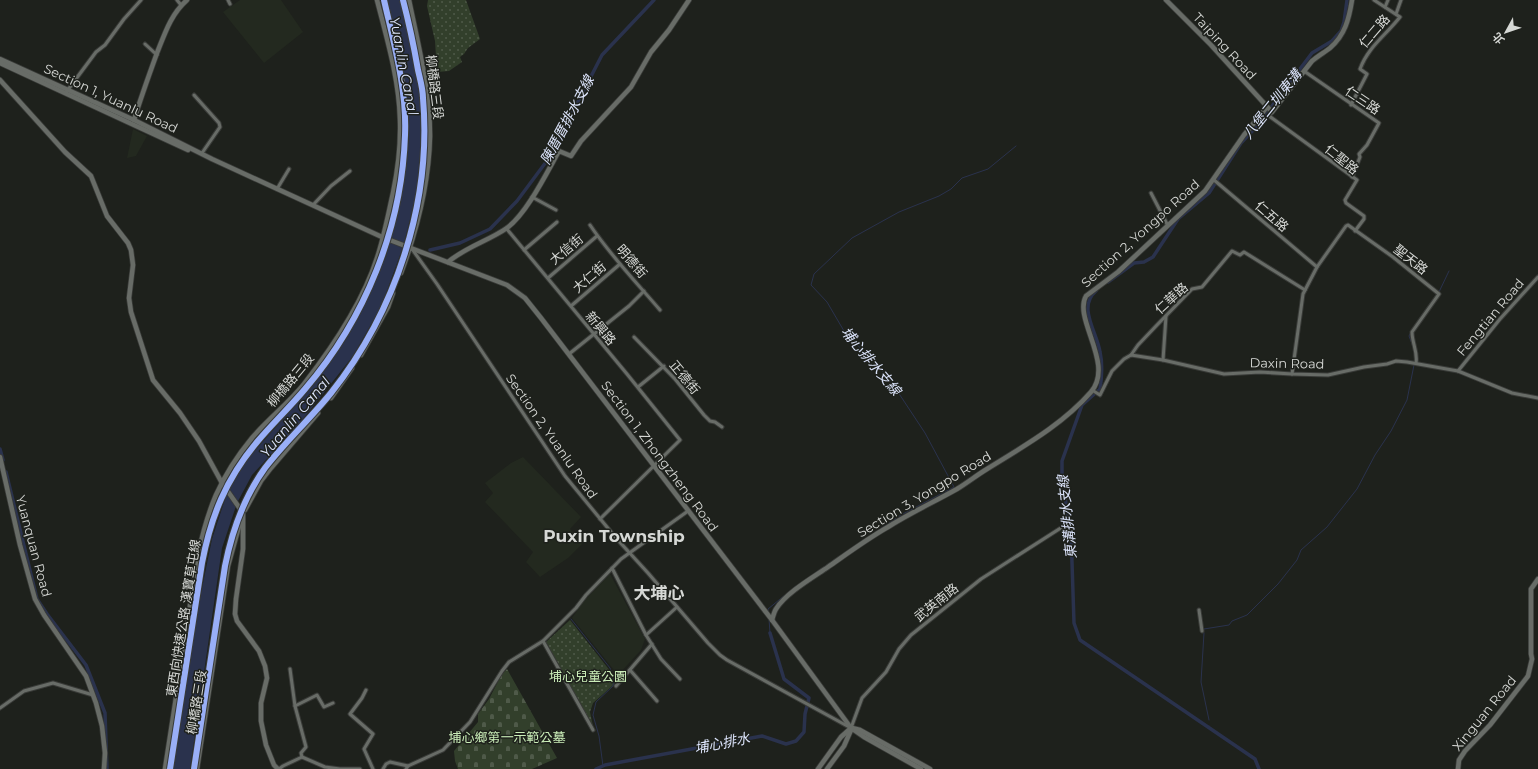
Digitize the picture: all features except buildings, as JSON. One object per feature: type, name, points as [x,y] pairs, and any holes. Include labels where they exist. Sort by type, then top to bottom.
[{"type":"highway","name":"東西向快速公路 漢寶草屯線","points":[[170,769],[202,563],[206,543],[221,497],[236,470],[257,442],[305,389],[340,341],[366,295],[381,261],[392,222],[402,174],[406,135],[398,64],[384,0]]},
{"type":"highway","points":[[194,769],[225,566],[237,521],[248,496],[265,468],[332,391],[365,342],[384,307],[399,270],[415,215],[422,177],[425,119],[423,96],[404,0]]},
{"type":"main road","points":[[134,120],[147,77],[157,55],[166,27],[181,5],[187,0]]},
{"type":"main road","name":"柳橋路三段","points":[[165,769],[200,542],[210,511],[222,483],[252,438],[283,408],[302,386],[326,353],[353,309],[367,283],[377,259],[397,173],[400,117],[393,65],[377,0]]},
{"type":"main road","name":"柳橋路三段","points":[[197,769],[228,566],[241,511],[279,457],[336,392],[369,343],[388,307],[408,247],[426,177],[430,136],[421,59],[409,0]]},
{"type":"main road","points":[[448,262],[457,254],[506,228],[517,219],[559,152],[571,156],[581,141],[631,87],[651,52],[669,30],[689,0]]},
{"type":"main road","name":"Taiping Road","points":[[1166,0],[1211,45],[1272,112]]},
{"type":"main road","points":[[1272,112],[1312,61],[1319,54],[1329,48],[1342,34],[1348,20],[1352,0]]},
{"type":"main road","name":"Section 1, Yuanlu Road","points":[[0,59],[202,157],[212,159]]},
{"type":"main road","name":"Section 1, Yuanlu Road","points":[[0,63],[134,120],[212,159],[389,240]]},
{"type":"main road","points":[[0,80],[65,152],[91,176],[107,216],[128,243],[133,265],[129,298],[131,312],[153,380],[180,413],[200,441],[222,483],[241,511],[243,549],[235,614],[237,621],[259,651],[265,666],[267,678],[261,703],[261,721],[266,745],[274,765],[279,769]]},
{"type":"main road","name":"Section 2, Yongpo Road","points":[[1092,390],[1098,373],[1098,365],[1095,348],[1083,310],[1086,296],[1118,272],[1167,224],[1204,191],[1214,180],[1244,135],[1267,107]]},
{"type":"main road","name":"Section 1, Zhongzheng Road","points":[[389,240],[488,277],[507,285],[519,293],[541,318],[654,465],[772,620],[851,728]]},
{"type":"main road","name":"Section 3, Yongpo Road","points":[[772,620],[776,608],[787,596],[889,526],[958,488],[1030,443],[1070,412],[1092,390]]},
{"type":"main road","name":"Yuanquan Road","points":[[0,457],[20,545],[35,600],[86,676],[93,695],[102,726],[105,753],[104,769]]},
{"type":"main road","name":"Xinguan Road","points":[[1458,769],[1459,760],[1465,751],[1490,725],[1528,676],[1532,659],[1531,589],[1538,579]]},
{"type":"main road","points":[[818,769],[841,737],[851,728]]},
{"type":"main road","points":[[827,769],[844,746],[851,728]]},
{"type":"main road","points":[[851,728],[921,769]]},
{"type":"main road","points":[[851,728],[860,730],[930,769]]},
{"type":"street","points":[[67,92],[96,52],[105,45],[124,19],[141,0]]},
{"type":"street","points":[[177,0],[181,5]]},
{"type":"street","points":[[228,0],[230,4]]},
{"type":"street","name":"仁二路","points":[[1351,105],[1367,74],[1360,69],[1364,59],[1376,43],[1400,17],[1374,0]]},
{"type":"street","points":[[1385,7],[1388,0]]},
{"type":"street","points":[[1396,14],[1401,0]]},
{"type":"street","points":[[145,44],[157,55]]},
{"type":"street","name":"仁三路","points":[[1304,71],[1379,123],[1367,145],[1359,154],[1360,157],[1352,177]]},
{"type":"street","points":[[194,95],[219,123],[220,127],[202,153]]},
{"type":"street","name":"仁聖路","points":[[1272,112],[1269,116],[1357,180],[1345,200],[1346,203],[1362,214],[1364,219],[1355,231]]},
{"type":"street","points":[[277,189],[289,169]]},
{"type":"street","points":[[313,205],[331,186],[350,171]]},
{"type":"street","name":"仁五路","points":[[1214,180],[1317,267]]},
{"type":"street","points":[[1151,193],[1167,224]]},
{"type":"street","points":[[532,197],[556,210]]},
{"type":"street","points":[[524,250],[557,222]]},
{"type":"street","name":"明德街","points":[[590,225],[620,264],[660,310]]},
{"type":"street","points":[[1292,374],[1303,294],[1317,267],[1343,228],[1348,226],[1355,231]]},
{"type":"street","name":"新興路","points":[[506,228],[680,440],[654,465]]},
{"type":"street","name":"聖天路","points":[[1355,231],[1387,253],[1438,293],[1412,332],[1412,339],[1416,351],[1416,363]]},
{"type":"street","name":"大信街","points":[[548,278],[597,236]]},
{"type":"street","name":"Section 2, Yuanlu Road","points":[[408,247],[437,284],[565,476],[616,538],[720,655],[851,728]]},
{"type":"street","name":"仁華路","points":[[1131,355],[1138,345],[1166,315],[1192,290],[1202,287],[1232,251],[1240,254],[1244,252],[1305,290]]},
{"type":"street","name":"大仁街","points":[[570,306],[620,264]]},
{"type":"street","name":"Fengtian Road","points":[[1458,371],[1500,319],[1538,277]]},
{"type":"street","points":[[569,354],[629,306],[644,291]]},
{"type":"street","points":[[1163,360],[1166,315]]},
{"type":"street","name":"正德街","points":[[634,337],[664,366],[704,415],[710,421],[715,422],[722,427]]},
{"type":"street","points":[[1092,390],[1100,395],[1112,371],[1124,359],[1131,355]]},
{"type":"street","name":"Daxin Road","points":[[1131,355],[1163,360],[1224,374],[1260,372],[1328,375],[1396,361],[1416,363],[1458,371],[1512,393],[1538,398]]},
{"type":"street","points":[[638,387],[664,366]]},
{"type":"street","points":[[600,519],[654,465]]},
{"type":"street","points":[[383,769],[390,762],[407,768],[443,750],[470,722],[509,662],[543,641],[576,608],[586,594],[630,552],[688,511]]},
{"type":"street","name":"武英南路","points":[[851,728],[862,698],[886,672],[899,649],[911,635],[981,579],[1067,524]]},
{"type":"street","points":[[612,568],[646,635],[661,658],[680,680]]},
{"type":"street","points":[[646,635],[677,607]]},
{"type":"street","points":[[1199,610],[1202,631]]},
{"type":"street","points":[[543,641],[593,730]]},
{"type":"street","points":[[616,686],[652,644]]},
{"type":"street","points":[[279,769],[302,756],[302,753],[306,747],[295,706],[290,669]]},
{"type":"street","points":[[630,670],[657,701]]},
{"type":"street","points":[[0,708],[24,692],[53,683],[93,695]]},
{"type":"street","points":[[366,690],[350,714],[373,734],[364,749],[373,769]]},
{"type":"street","points":[[295,706],[317,695],[324,707],[333,703]]},
{"type":"street","points":[[302,756],[325,767],[360,769]]},
{"type":"shaded area","points":[[240,0],[281,0],[303,32],[264,63],[223,12]]},
{"type":"shaded area","points":[[133,129],[147,136],[136,156],[127,158]]},
{"type":"shaded area","points":[[523,457],[581,517],[570,529],[583,543],[568,558],[540,577],[526,562],[533,552],[485,502],[493,493],[485,483],[511,463]]},
{"type":"shaded area","points":[[610,574],[645,639],[641,650],[618,675],[572,618],[583,602]]},
{"type":"green space","points":[[428,0],[466,0],[480,39],[468,48],[460,57],[462,62],[449,71],[437,72],[435,41],[427,6]]},
{"type":"green space","name":"埔心兒童公園","points":[[570,620],[618,681],[593,703],[590,712],[593,726],[546,642]]},
{"type":"green space","name":"埔心鄉第一示範公墓","points":[[507,669],[557,758],[532,769],[458,769],[454,751],[478,722],[478,714],[489,699],[502,674]]},
{"type":"water","name":"Yuanlin Canal","points":[[385,0],[401,0],[416,69],[421,109],[422,138],[416,196],[403,247],[381,307],[353,356],[299,424],[252,475],[237,503],[222,548],[190,769],[173,769],[193,632],[212,539],[228,490],[242,465],[308,391],[346,339],[386,256],[404,180],[409,136],[403,83]]},
{"type":"waterway","name":"陳厝厝排水支線","points":[[430,250],[460,243],[490,229],[517,201],[549,158],[602,55],[654,0]]},
{"type":"waterway","name":"八堡二圳東溝","points":[[1108,282],[1134,263],[1144,262],[1153,257],[1178,219],[1209,193],[1241,143],[1257,126],[1312,53],[1332,41],[1341,31],[1344,22],[1347,0]]},
{"type":"waterway","name":"埔心排水支線","points":[[815,573],[901,515],[954,487],[925,433],[888,377],[844,331],[827,302],[811,285],[814,274],[852,238],[899,212],[939,196],[951,189],[962,178],[988,169],[1016,146]]},
{"type":"waterway","points":[[1439,292],[1449,271]]},
{"type":"waterway","name":"東溝排水支線","points":[[1096,291],[1088,304],[1088,312],[1101,357],[1102,370],[1100,389],[1082,405],[1062,461],[1062,480],[1071,532],[1074,623],[1080,640],[1255,759],[1259,769]]},
{"type":"waterway","points":[[1425,311],[1432,301]]},
{"type":"waterway","points":[[1411,332],[1409,336],[1414,349]]},
{"type":"waterway","points":[[1204,629],[1229,625],[1232,621],[1247,615],[1278,584],[1297,560],[1301,550],[1327,527],[1357,489],[1375,455],[1391,431],[1407,400],[1414,365]]},
{"type":"waterway","points":[[0,449],[3,460]]},
{"type":"waterway","points":[[6,472],[37,599],[86,665],[105,713],[107,769]]},
{"type":"waterway","name":"埔心排水支線","points":[[768,611],[768,609],[796,586]]},
{"type":"waterway","points":[[571,619],[610,668],[614,679],[613,686],[596,702],[593,715],[599,736],[603,766]]},
{"type":"waterway","name":"埔心排水支線","points":[[769,619],[770,633]]},
{"type":"waterway","name":"埔心排水","points":[[596,769],[605,765],[762,736],[786,744],[796,741],[804,732],[805,714],[809,698],[784,679],[770,633]]},
{"type":"waterway","points":[[1204,633],[1201,682],[1209,720]]},
{"type":"district","name":"Puxin Township","points":[[614,536]]},
{"type":"district","name":"大埔心","points":[[659,593]]}]
